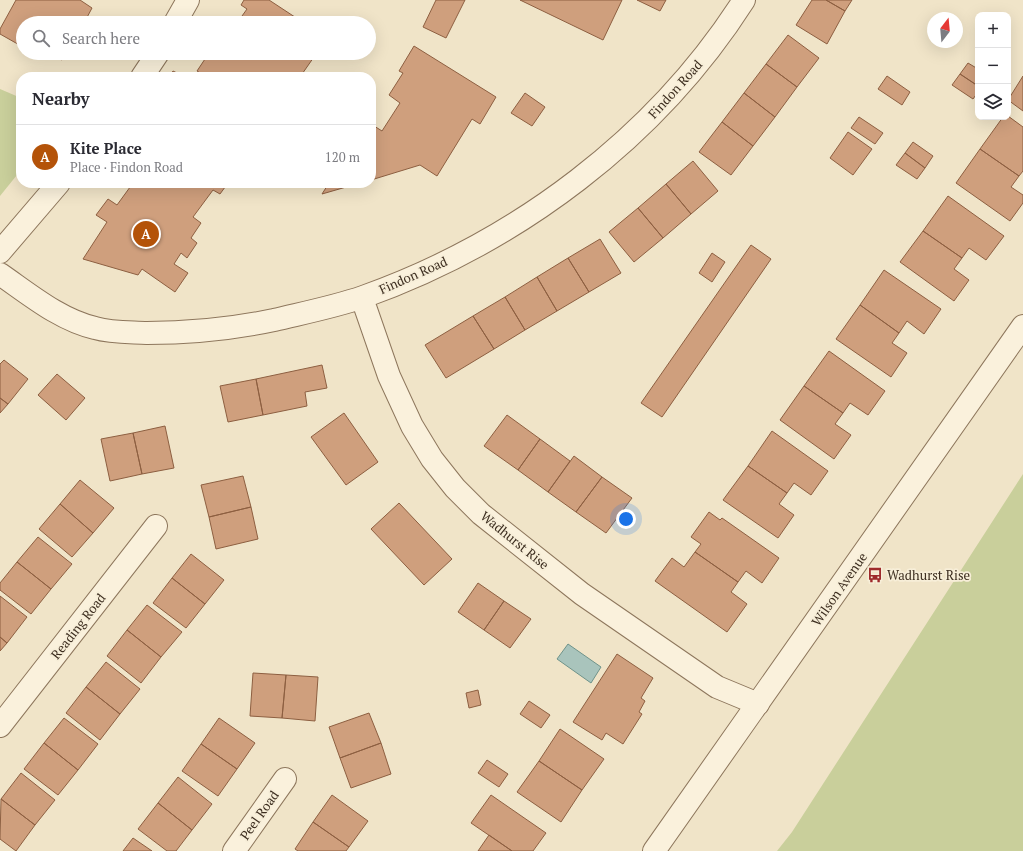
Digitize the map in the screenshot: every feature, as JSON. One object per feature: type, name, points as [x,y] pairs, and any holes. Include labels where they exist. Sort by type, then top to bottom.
[{"type":"street","points":[[179,16],[188,0]]},
{"type":"street","name":"Findon Road","points":[[0,274],[50,308],[71,320],[94,328],[117,332],[176,333],[214,330],[287,317],[362,298],[442,264],[528,216],[570,187],[650,119],[686,79],[717,41],[744,0]]},
{"type":"street","points":[[145,72],[153,60]]},
{"type":"street","points":[[0,252],[55,188]]},
{"type":"street","name":"Wadhurst Rise","points":[[362,298],[389,376],[412,426],[432,459],[455,488],[481,514],[582,594],[717,687],[758,704]]},
{"type":"street","name":"Wilson Avenue","points":[[654,851],[1023,326]]},
{"type":"street","name":"Reading Road","points":[[0,726],[156,526]]},
{"type":"street","name":"Peel Road","points":[[234,851],[285,779]]},
{"type":"green space","points":[[0,89],[16,96],[16,176],[0,196]]},
{"type":"green space","points":[[1023,474],[1023,851],[777,851],[792,832]]},
{"type":"water","points":[[568,644],[601,667],[591,683],[557,659]]},
{"type":"building","points":[[16,0],[80,0],[92,8],[88,16],[16,16],[16,43],[0,34],[0,29]]},
{"type":"building","points":[[244,0],[269,0],[293,16],[242,16],[247,9],[241,5]]},
{"type":"building","points":[[436,0],[465,0],[446,38],[423,27]]},
{"type":"building","points":[[520,0],[622,0],[603,40]]},
{"type":"building","points":[[637,0],[666,0],[660,11]]},
{"type":"building","points":[[812,0],[826,0],[845,11],[827,44],[796,25]]},
{"type":"building","points":[[826,0],[852,0],[845,11]]},
{"type":"building","points":[[788,35],[819,58],[797,87],[766,64]]},
{"type":"building","points":[[414,46],[496,97],[480,124],[472,119],[437,176],[420,165],[376,178],[376,127],[382,131],[400,103],[389,95],[403,73],[399,71]]},
{"type":"building","points":[[204,60],[312,60],[303,72],[197,71]]},
{"type":"building","points":[[968,63],[975,67],[975,84],[960,74]]},
{"type":"building","points":[[766,64],[797,87],[775,117],[744,93]]},
{"type":"building","points":[[960,74],[975,84],[975,96],[973,99],[952,85]]},
{"type":"building","points":[[887,76],[910,92],[902,105],[878,89]]},
{"type":"building","points":[[1023,76],[1023,111],[1011,102],[1011,95]]},
{"type":"building","points":[[525,93],[545,107],[532,126],[511,113]]},
{"type":"building","points":[[744,93],[775,117],[753,146],[722,122]]},
{"type":"building","points":[[859,117],[883,133],[875,144],[851,128]]},
{"type":"building","points":[[1011,118],[1023,127],[1023,171],[1019,176],[980,149],[1001,120],[1011,120]]},
{"type":"building","points":[[722,122],[753,146],[731,175],[699,152]]},
{"type":"building","points":[[848,132],[872,149],[853,175],[830,158]]},
{"type":"building","points":[[913,142],[933,156],[925,168],[905,153]]},
{"type":"building","points":[[980,149],[1019,176],[1011,187],[1023,195],[1023,203],[1010,221],[956,183]]},
{"type":"building","points":[[905,153],[925,168],[917,179],[896,165]]},
{"type":"building","points":[[693,161],[718,191],[691,214],[666,184]]},
{"type":"building","points":[[666,184],[691,214],[663,238],[638,208]]},
{"type":"building","points":[[129,188],[224,188],[220,194],[213,190],[193,217],[201,223],[191,238],[197,243],[187,258],[181,253],[174,264],[188,273],[175,292],[142,269],[138,275],[83,259],[107,222],[96,215],[108,199],[117,205]]},
{"type":"building","points":[[326,188],[343,188],[322,194]]},
{"type":"building","points":[[948,196],[1004,236],[986,260],[969,248],[962,258],[923,231]]},
{"type":"building","points":[[638,208],[663,238],[634,262],[609,232]]},
{"type":"building","points":[[923,231],[962,258],[954,269],[969,280],[954,301],[900,262]]},
{"type":"building","points":[[600,239],[621,273],[589,292],[568,258]]},
{"type":"building","points":[[751,245],[771,259],[662,417],[641,403]]},
{"type":"building","points":[[712,253],[725,262],[712,282],[699,273]]},
{"type":"building","points":[[568,258],[589,292],[557,311],[537,277]]},
{"type":"building","points":[[884,270],[941,309],[924,334],[907,321],[899,333],[860,305]]},
{"type":"building","points":[[537,277],[557,311],[525,330],[505,297]]},
{"type":"building","points":[[505,297],[525,330],[494,349],[473,316]]},
{"type":"building","points":[[860,305],[899,333],[892,343],[907,353],[891,377],[836,339]]},
{"type":"building","points":[[473,316],[494,349],[446,378],[425,345]]},
{"type":"building","points":[[829,351],[885,391],[868,415],[850,403],[843,413],[804,386]]},
{"type":"building","points":[[4,360],[28,379],[8,404],[0,398],[0,364]]},
{"type":"building","points":[[322,365],[327,388],[305,392],[307,406],[263,415],[256,379]]},
{"type":"building","points":[[57,374],[85,398],[66,420],[38,395]]},
{"type":"building","points":[[256,379],[263,415],[228,422],[220,386]]},
{"type":"building","points":[[804,386],[843,413],[835,424],[851,435],[834,459],[780,420]]},
{"type":"building","points":[[0,398],[8,404],[0,413]]},
{"type":"building","points":[[344,413],[378,462],[346,485],[311,437]]},
{"type":"building","points":[[507,415],[540,439],[518,470],[484,446]]},
{"type":"building","points":[[165,426],[174,468],[142,474],[133,433]]},
{"type":"building","points":[[772,431],[828,471],[811,495],[794,483],[787,493],[748,466]]},
{"type":"building","points":[[133,433],[142,474],[110,481],[101,439]]},
{"type":"building","points":[[540,439],[570,461],[548,492],[518,470]]},
{"type":"building","points":[[574,456],[602,477],[576,512],[548,492]]},
{"type":"building","points":[[748,466],[787,493],[779,504],[794,515],[778,538],[723,500]]},
{"type":"building","points":[[243,476],[251,507],[209,517],[201,485]]},
{"type":"building","points":[[602,477],[632,498],[606,533],[576,512]]},
{"type":"building","points":[[80,480],[114,508],[93,533],[60,504]]},
{"type":"building","points":[[399,503],[452,559],[424,585],[371,529]]},
{"type":"building","points":[[60,504],[93,533],[72,557],[39,529]]},
{"type":"building","points":[[251,507],[258,539],[216,549],[209,517]]},
{"type":"building","points":[[709,512],[720,520],[722,518],[779,558],[762,583],[746,571],[738,582],[695,552],[701,544],[691,537]]},
{"type":"building","points":[[38,537],[72,564],[51,589],[17,562]]},
{"type":"building","points":[[695,552],[738,582],[731,592],[747,604],[727,632],[655,581],[672,558],[684,567]]},
{"type":"building","points":[[191,554],[224,580],[205,604],[172,578]]},
{"type":"building","points":[[17,562],[51,589],[31,614],[0,590],[0,583]]},
{"type":"building","points":[[172,578],[205,604],[186,628],[153,603]]},
{"type":"building","points":[[478,583],[504,601],[484,630],[458,612]]},
{"type":"building","points":[[0,596],[27,617],[7,643],[0,637]]},
{"type":"building","points":[[504,601],[531,619],[510,648],[484,630]]},
{"type":"building","points":[[147,605],[182,632],[161,657],[127,630]]},
{"type":"building","points":[[127,630],[161,657],[141,683],[107,656]]},
{"type":"building","points":[[0,637],[7,643],[0,651]]},
{"type":"building","points":[[617,654],[653,678],[641,698],[645,701],[639,712],[642,714],[623,744],[606,733],[602,740],[573,722]]},
{"type":"building","points":[[106,662],[140,689],[120,714],[86,687]]},
{"type":"building","points":[[253,673],[286,675],[282,718],[250,716]]},
{"type":"building","points":[[286,675],[318,677],[315,721],[282,718]]},
{"type":"building","points":[[86,687],[120,714],[100,740],[66,713]]},
{"type":"building","points":[[478,690],[481,705],[469,708],[466,693]]},
{"type":"building","points":[[529,701],[550,715],[541,728],[520,714]]},
{"type":"building","points":[[369,713],[381,743],[340,758],[329,727]]},
{"type":"building","points":[[64,718],[98,744],[78,770],[44,743]]},
{"type":"building","points":[[219,718],[255,743],[237,769],[201,744]]},
{"type":"building","points":[[560,729],[604,759],[582,790],[539,761]]},
{"type":"building","points":[[44,743],[78,770],[58,795],[24,769]]},
{"type":"building","points":[[381,743],[391,774],[351,788],[340,758]]},
{"type":"building","points":[[201,744],[237,769],[218,796],[182,771]]},
{"type":"building","points":[[487,760],[508,774],[499,787],[478,773]]},
{"type":"building","points":[[539,761],[582,790],[561,822],[517,792]]},
{"type":"building","points":[[21,773],[55,800],[35,825],[1,799]]},
{"type":"building","points":[[178,777],[212,804],[192,830],[158,803]]},
{"type":"building","points":[[332,795],[368,821],[349,847],[313,822]]},
{"type":"building","points":[[491,795],[546,833],[533,851],[512,851],[471,823]]},
{"type":"building","points":[[1,799],[35,825],[16,851],[0,839]]},
{"type":"building","points":[[158,803],[192,830],[176,851],[167,851],[138,829]]},
{"type":"building","points":[[313,822],[349,847],[346,851],[298,851],[295,849]]},
{"type":"building","points":[[489,835],[512,851],[478,851]]},
{"type":"building","points":[[133,838],[152,851],[123,851]]},
{"type":"place","name":"Kite Place","points":[[146,234]]},
{"type":"place","name":"Wadhurst Rise","points":[[875,575]]}]
